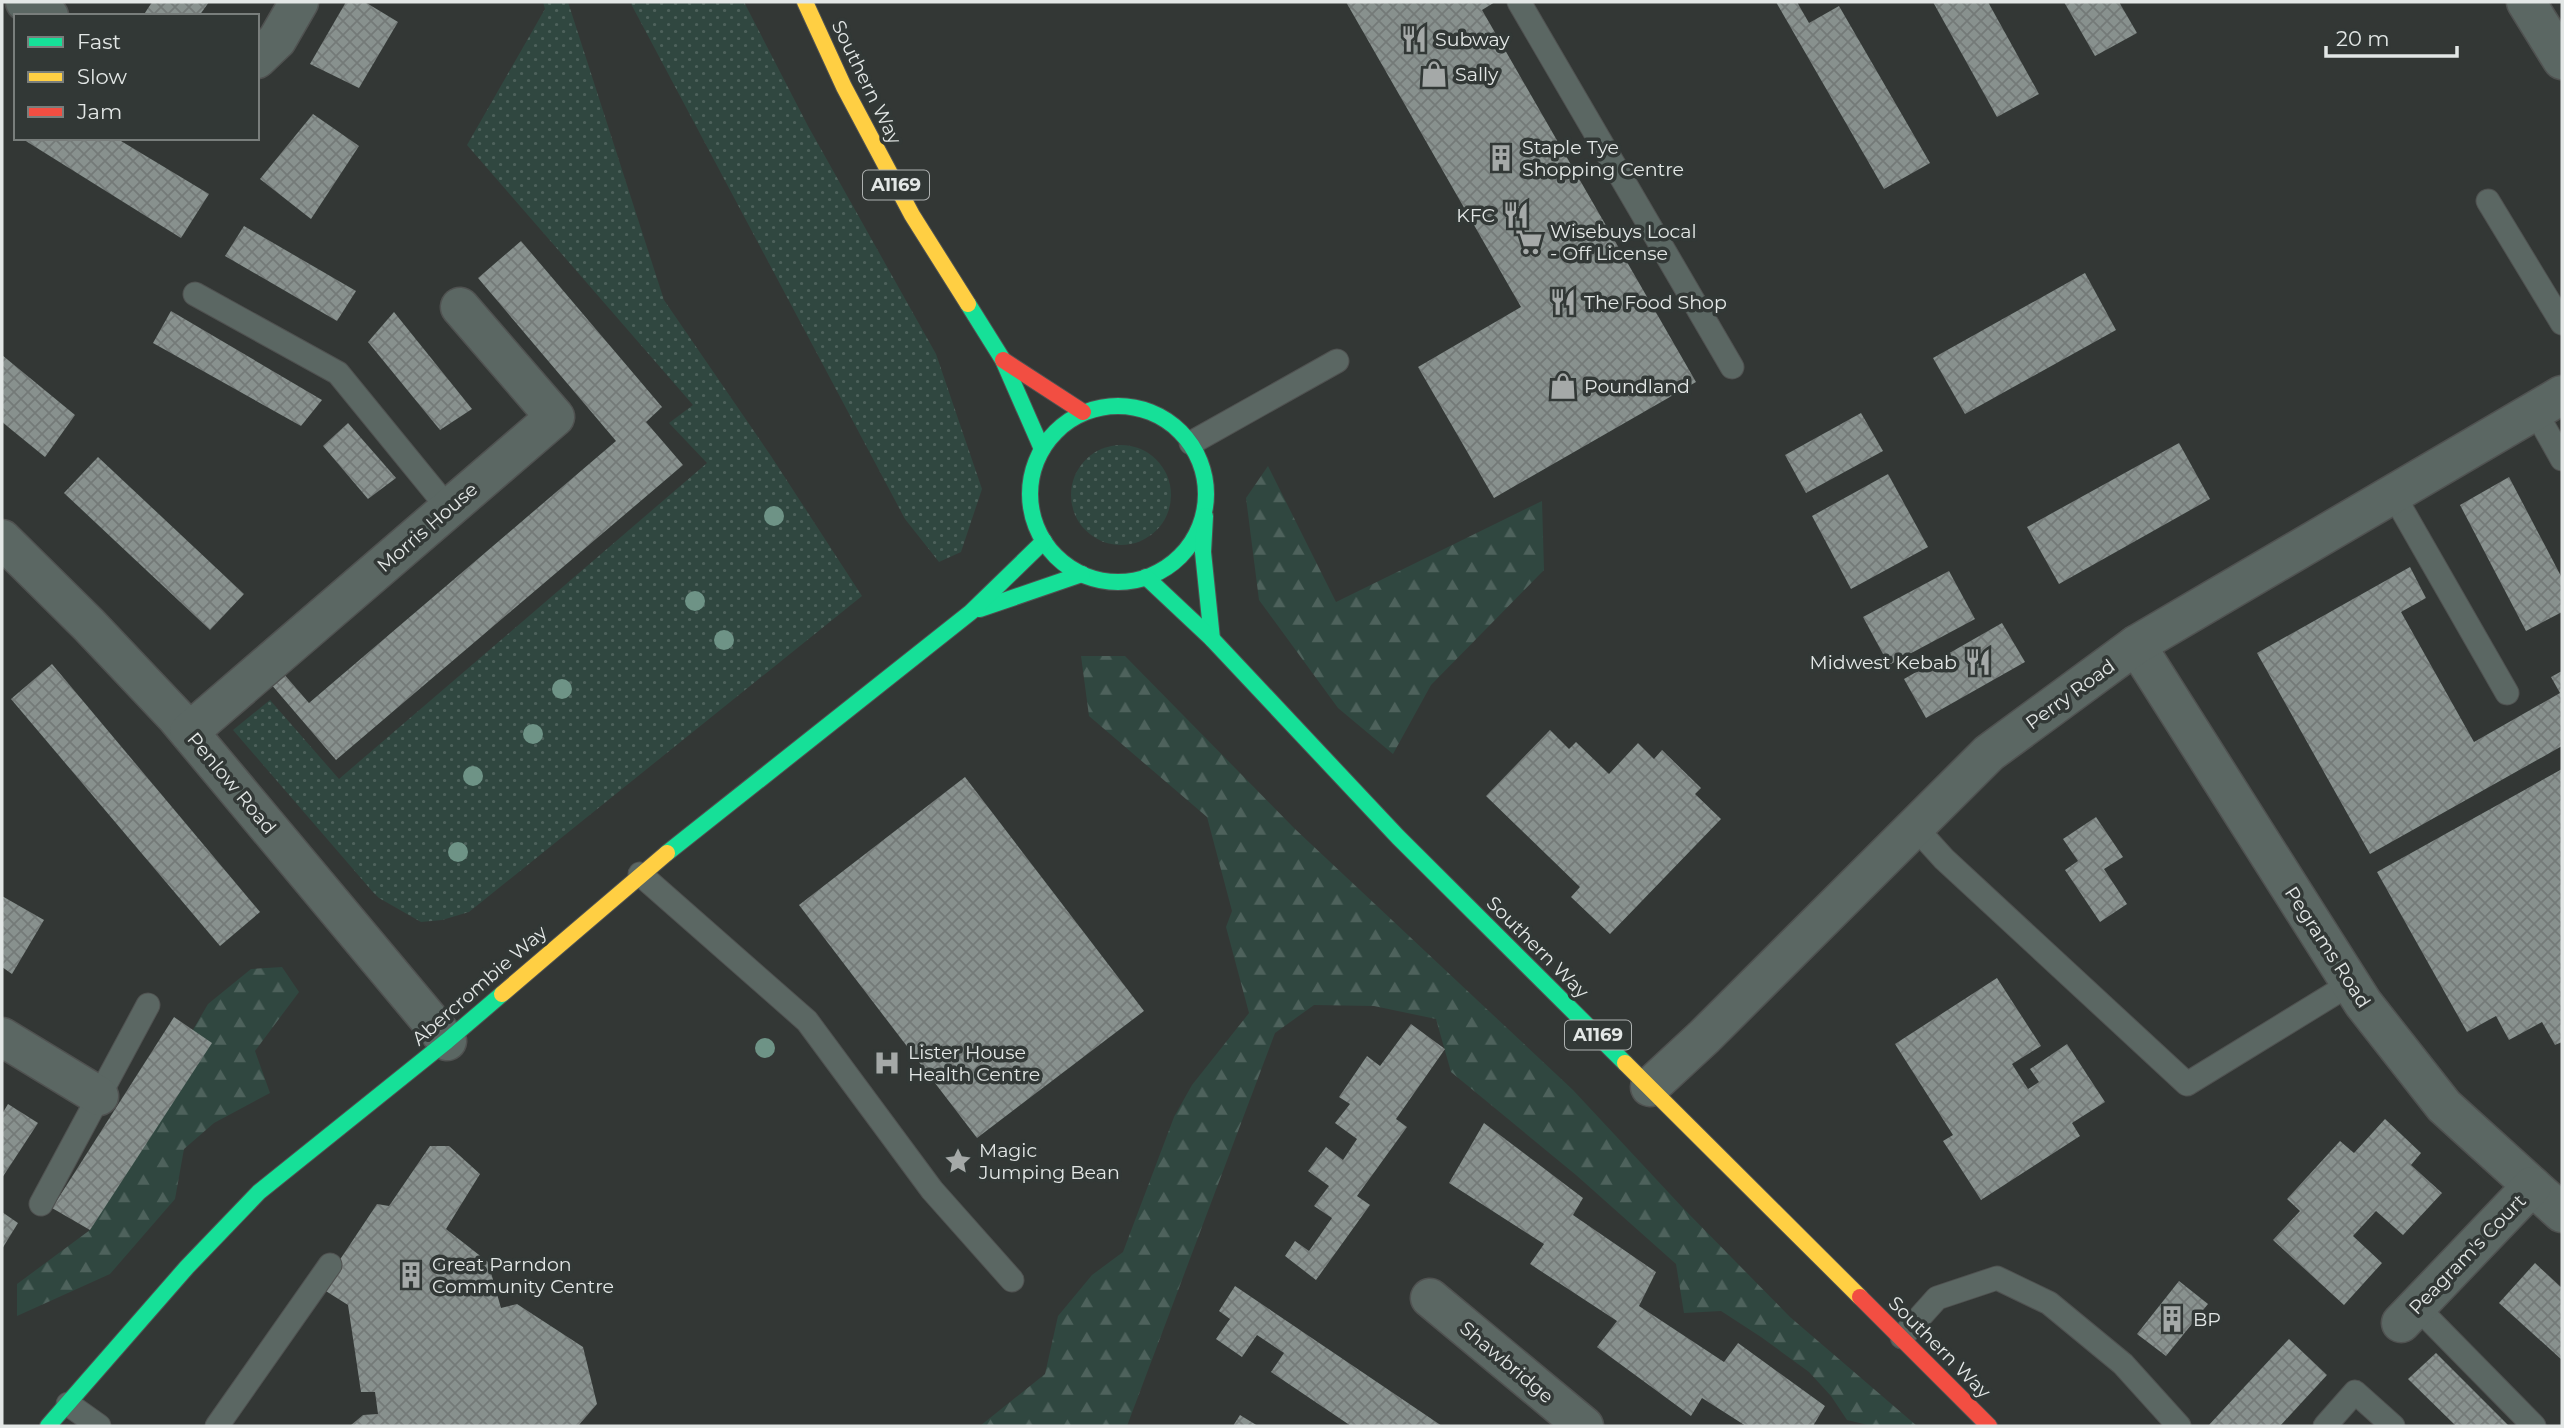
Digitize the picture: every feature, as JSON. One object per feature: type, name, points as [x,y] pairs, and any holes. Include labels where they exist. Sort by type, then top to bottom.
[{"type":"main road","name":"Southern Way","points":[[805,2],[844,87],[912,215],[1003,360],[1042,449]]},
{"type":"main road","name":"Southern Way","points":[[1003,360],[1083,412]]},
{"type":"main road","points":[[1206,503],[1199,528],[1186,549],[1168,566],[1146,577],[1124,582],[1082,574],[1061,560],[1044,541],[1034,519],[1030,495],[1033,471],[1042,449],[1060,427],[1083,412],[1112,405],[1142,409],[1169,422],[1191,443],[1206,482],[1206,503],[1203,552],[1212,639]]},
{"type":"main road","name":"Abercrombie Way","points":[[48,1426],[187,1267],[259,1192],[447,1041],[640,874],[971,612],[1044,541]]},
{"type":"main road","name":"Abercrombie Way","points":[[971,612],[1082,574]]},
{"type":"main road","name":"Southern Way","points":[[1146,577],[1212,639],[1398,837],[1989,1426]]},
{"type":"street","points":[[25,2],[46,14]]},
{"type":"street","points":[[259,57],[277,40],[299,2]]},
{"type":"street","points":[[2526,2],[2562,60]]},
{"type":"street","name":"Morris House","points":[[189,732],[555,418],[460,307]]},
{"type":"street","name":"Perry Road","points":[[1650,1087],[1704,1037],[1989,753],[2136,645],[2549,403]]},
{"type":"street","name":"Penlow Road","points":[[2,539],[89,625],[189,732],[447,1041]]},
{"type":"street","name":"Pegrams Road","points":[[2136,645],[2350,984],[2444,1106],[2562,1213]]},
{"type":"street","points":[[2,1037],[99,1096]]},
{"type":"street","name":"Peagram's Court","points":[[2409,1315],[2532,1186]]},
{"type":"street","name":"Shawbridge","points":[[1430,1298],[1584,1426]]},
{"type":"lane","points":[[1519,2],[1732,367]]},
{"type":"lane","points":[[2488,201],[2562,323]]},
{"type":"lane","points":[[195,294],[338,373],[449,509]]},
{"type":"lane","points":[[1191,443],[1337,361]]},
{"type":"lane","points":[[2549,403],[2562,459]]},
{"type":"lane","points":[[2393,494],[2507,693]]},
{"type":"lane","points":[[1915,827],[1944,859],[2187,1084],[2350,984]]},
{"type":"lane","points":[[640,874],[807,1021],[932,1190],[1012,1280]]},
{"type":"lane","points":[[41,1204],[148,1005]]},
{"type":"lane","points":[[217,1426],[330,1265]]},
{"type":"lane","points":[[1902,1337],[1937,1298],[1997,1278],[2049,1303],[2123,1364],[2179,1426]]},
{"type":"lane","points":[[2409,1315],[2534,1426]]},
{"type":"lane","points":[[2325,1426],[2356,1392],[2393,1426]]},
{"type":"lane","points":[[68,1404],[99,1426]]},
{"type":"green space","points":[[543,2],[568,2],[664,300],[771,456],[862,596],[469,912],[442,920],[421,922],[379,898],[372,891],[233,730],[270,700],[339,779],[707,463],[669,423],[693,405],[467,145],[545,9]]},
{"type":"green space","points":[[630,2],[744,2],[808,126],[936,354],[982,489],[961,552],[939,562],[905,519]]},
{"type":"green space","points":[[1121,445],[1149,453],[1163,467],[1171,495],[1163,523],[1149,537],[1121,545],[1093,537],[1079,523],[1071,495],[1079,467],[1093,453]]},
{"type":"green space","points":[[1268,466],[1336,602],[1542,501],[1544,570],[1431,685],[1393,754],[1338,708],[1259,600],[1246,498]]},
{"type":"green space","points":[[1081,656],[1125,656],[1295,829],[1573,1090],[1790,1317],[1917,1426],[1872,1426],[1847,1420],[1831,1396],[1809,1372],[1761,1337],[1721,1311],[1684,1313],[1676,1264],[1576,1175],[1451,1072],[1436,1019],[1374,1006],[1314,1005],[1275,1033],[1127,1426],[980,1426],[1045,1374],[1058,1316],[1092,1275],[1123,1252],[1174,1117],[1192,1085],[1249,1013],[1226,927],[1232,911],[1207,817],[1089,716]]},
{"type":"green space","points":[[282,967],[299,992],[255,1051],[270,1093],[214,1123],[184,1149],[175,1199],[110,1274],[17,1316],[17,1284],[90,1230],[180,1052],[208,1004],[251,969]]},
{"type":"building","points":[[152,2],[209,2],[200,14],[144,14]]},
{"type":"building","points":[[346,2],[365,2],[398,22],[359,88],[310,64]]},
{"type":"building","name":"Staple Tye Shopping Centre","points":[[1346,2],[1495,2],[1482,10],[1696,382],[1494,498],[1418,367],[1521,307]]},
{"type":"building","points":[[1776,2],[1797,2],[1809,23],[1839,6],[1930,163],[1884,189]]},
{"type":"building","points":[[1933,2],[1988,2],[2039,94],[1997,117]]},
{"type":"building","points":[[2064,2],[2119,2],[2137,33],[2095,56]]},
{"type":"building","points":[[313,114],[359,146],[311,219],[260,179]]},
{"type":"building","points":[[24,140],[119,140],[209,194],[181,238]]},
{"type":"building","points":[[244,226],[356,291],[337,321],[225,256]]},
{"type":"building","points":[[521,241],[662,407],[646,422],[683,465],[336,760],[270,683],[283,673],[309,703],[616,441],[478,278]]},
{"type":"building","points":[[2085,273],[2116,330],[1965,414],[1933,358]]},
{"type":"building","points":[[171,311],[322,400],[301,426],[153,343]]},
{"type":"building","points":[[394,312],[472,409],[440,430],[368,342]]},
{"type":"building","points":[[2,355],[75,415],[45,457],[2,422]]},
{"type":"building","points":[[1861,413],[1883,451],[1806,493],[1785,455]]},
{"type":"building","points":[[348,423],[396,478],[368,499],[323,446]]},
{"type":"building","points":[[2179,443],[2210,499],[2059,584],[2027,527]]},
{"type":"building","points":[[98,457],[244,594],[210,630],[64,493]]},
{"type":"building","points":[[1888,474],[1928,547],[1851,589],[1812,516]]},
{"type":"building","points":[[2509,477],[2562,578],[2562,612],[2526,631],[2460,505]]},
{"type":"building","points":[[2410,567],[2426,598],[2401,612],[2474,742],[2560,693],[2551,677],[2562,671],[2562,746],[2370,854],[2257,653]]},
{"type":"building","points":[[1949,571],[1975,619],[1889,665],[1863,617]]},
{"type":"building","points":[[2002,623],[2025,662],[1926,718],[1904,679]]},
{"type":"building","points":[[52,664],[260,912],[220,946],[11,699]]},
{"type":"building","points":[[1550,730],[1569,749],[1576,742],[1609,774],[1638,743],[1654,759],[1662,750],[1701,788],[1695,794],[1721,819],[1610,934],[1571,897],[1580,887],[1486,796]]},
{"type":"building","points":[[2562,769],[2562,1042],[2555,1045],[2542,1022],[2509,1040],[2496,1016],[2467,1032],[2377,872]]},
{"type":"building","name":"Lister House Health Centre","points":[[965,777],[1144,1011],[977,1138],[799,905]]},
{"type":"building","points":[[2096,817],[2123,857],[2104,869],[2127,904],[2100,922],[2065,870],[2078,861],[2063,839]]},
{"type":"building","points":[[2,896],[44,920],[12,974],[2,967]]},
{"type":"building","points":[[1997,978],[2041,1046],[2012,1064],[2028,1089],[2039,1082],[2030,1069],[2067,1044],[2105,1102],[2072,1123],[2080,1136],[1981,1200],[1943,1141],[1953,1135],[1895,1044]]},
{"type":"building","points":[[174,1017],[212,1043],[90,1230],[52,1208]]},
{"type":"building","points":[[1411,1024],[1445,1049],[1396,1119],[1407,1127],[1357,1196],[1370,1205],[1316,1280],[1285,1256],[1295,1241],[1309,1251],[1332,1218],[1314,1206],[1329,1186],[1308,1171],[1326,1147],[1343,1160],[1357,1139],[1335,1123],[1350,1104],[1339,1097],[1367,1056],[1380,1066]]},
{"type":"building","points":[[8,1104],[38,1123],[2,1178],[2,1114]]},
{"type":"building","points":[[2385,1119],[2421,1153],[2411,1165],[2442,1193],[2403,1235],[2376,1211],[2353,1236],[2382,1263],[2344,1305],[2273,1240],[2300,1211],[2287,1199],[2340,1141],[2354,1153]]},
{"type":"building","points":[[1484,1123],[1583,1198],[1573,1215],[1656,1272],[1639,1306],[1724,1362],[1738,1343],[1825,1406],[1813,1426],[1746,1426],[1702,1398],[1691,1416],[1597,1347],[1617,1321],[1530,1264],[1544,1244],[1449,1183]]},
{"type":"building","name":"Great Parndon Community Centre","points":[[430,1146],[449,1146],[480,1174],[446,1229],[488,1262],[501,1308],[517,1304],[583,1347],[597,1404],[578,1426],[350,1426],[363,1415],[378,1414],[375,1392],[361,1392],[348,1305],[321,1288],[377,1204],[389,1206]]},
{"type":"building","points":[[2,1212],[18,1223],[2,1249]]},
{"type":"building","points":[[2535,1263],[2562,1288],[2562,1360],[2499,1303]]},
{"type":"building","name":"BP","points":[[2179,1281],[2208,1304],[2166,1356],[2137,1334]]},
{"type":"building","points":[[1235,1286],[1442,1426],[1351,1426],[1271,1372],[1284,1353],[1257,1335],[1242,1357],[1216,1339],[1230,1319],[1219,1311]]},
{"type":"building","points":[[2289,1339],[2327,1375],[2280,1426],[2208,1426]]},
{"type":"building","points":[[2436,1353],[2509,1426],[2456,1426],[2408,1379]]},
{"type":"building","points":[[1240,1415],[1258,1426],[1233,1426]]},
{"type":"traffic: fast","points":[[968,304],[1003,360],[1042,449]]},
{"type":"traffic: fast","points":[[1118,406],[1152,413],[1180,432],[1199,460],[1206,494],[1199,528],[1180,556],[1152,575],[1118,582],[1084,575],[1056,556],[1037,528],[1030,494],[1037,460],[1056,432],[1084,413],[1118,406]]},
{"type":"traffic: fast","points":[[1205,516],[1203,552],[1212,639]]},
{"type":"traffic: fast","points":[[667,853],[971,612],[1044,541]]},
{"type":"traffic: fast","points":[[980,609],[1082,574]]},
{"type":"traffic: fast","points":[[1146,577],[1212,639],[1398,837],[1625,1063]]},
{"type":"traffic: fast","points":[[48,1426],[187,1267],[259,1192],[502,994]]},
{"type":"traffic: slow","points":[[805,2],[844,87],[912,215],[968,304]]},
{"type":"traffic: slow","points":[[502,994],[667,853]]},
{"type":"traffic: slow","points":[[1625,1063],[1860,1297]]},
{"type":"traffic: jam","points":[[1003,360],[1083,412]]},
{"type":"traffic: jam","points":[[1860,1297],[1989,1426]]},
{"type":"place","name":"Subway","points":[[1414,39]]},
{"type":"place","name":"Sally","points":[[1434,74]]},
{"type":"place","name":"Staple Tye Shopping Centre","points":[[1501,158]]},
{"type":"place","name":"KFC","points":[[1516,215]]},
{"type":"place","name":"Wisebuys Local - Off License","points":[[1529,242]]},
{"type":"place","name":"The Food Shop","points":[[1563,302]]},
{"type":"place","name":"Poundland","points":[[1563,386]]},
{"type":"place","name":"Midwest Kebab","points":[[1978,662]]},
{"type":"place","name":"Lister House Health Centre","points":[[887,1063]]},
{"type":"place","name":"Magic Jumping Bean","points":[[958,1161]]},
{"type":"place","name":"Great Parndon Community Centre","points":[[411,1275]]},
{"type":"place","name":"BP","points":[[2172,1319]]}]
